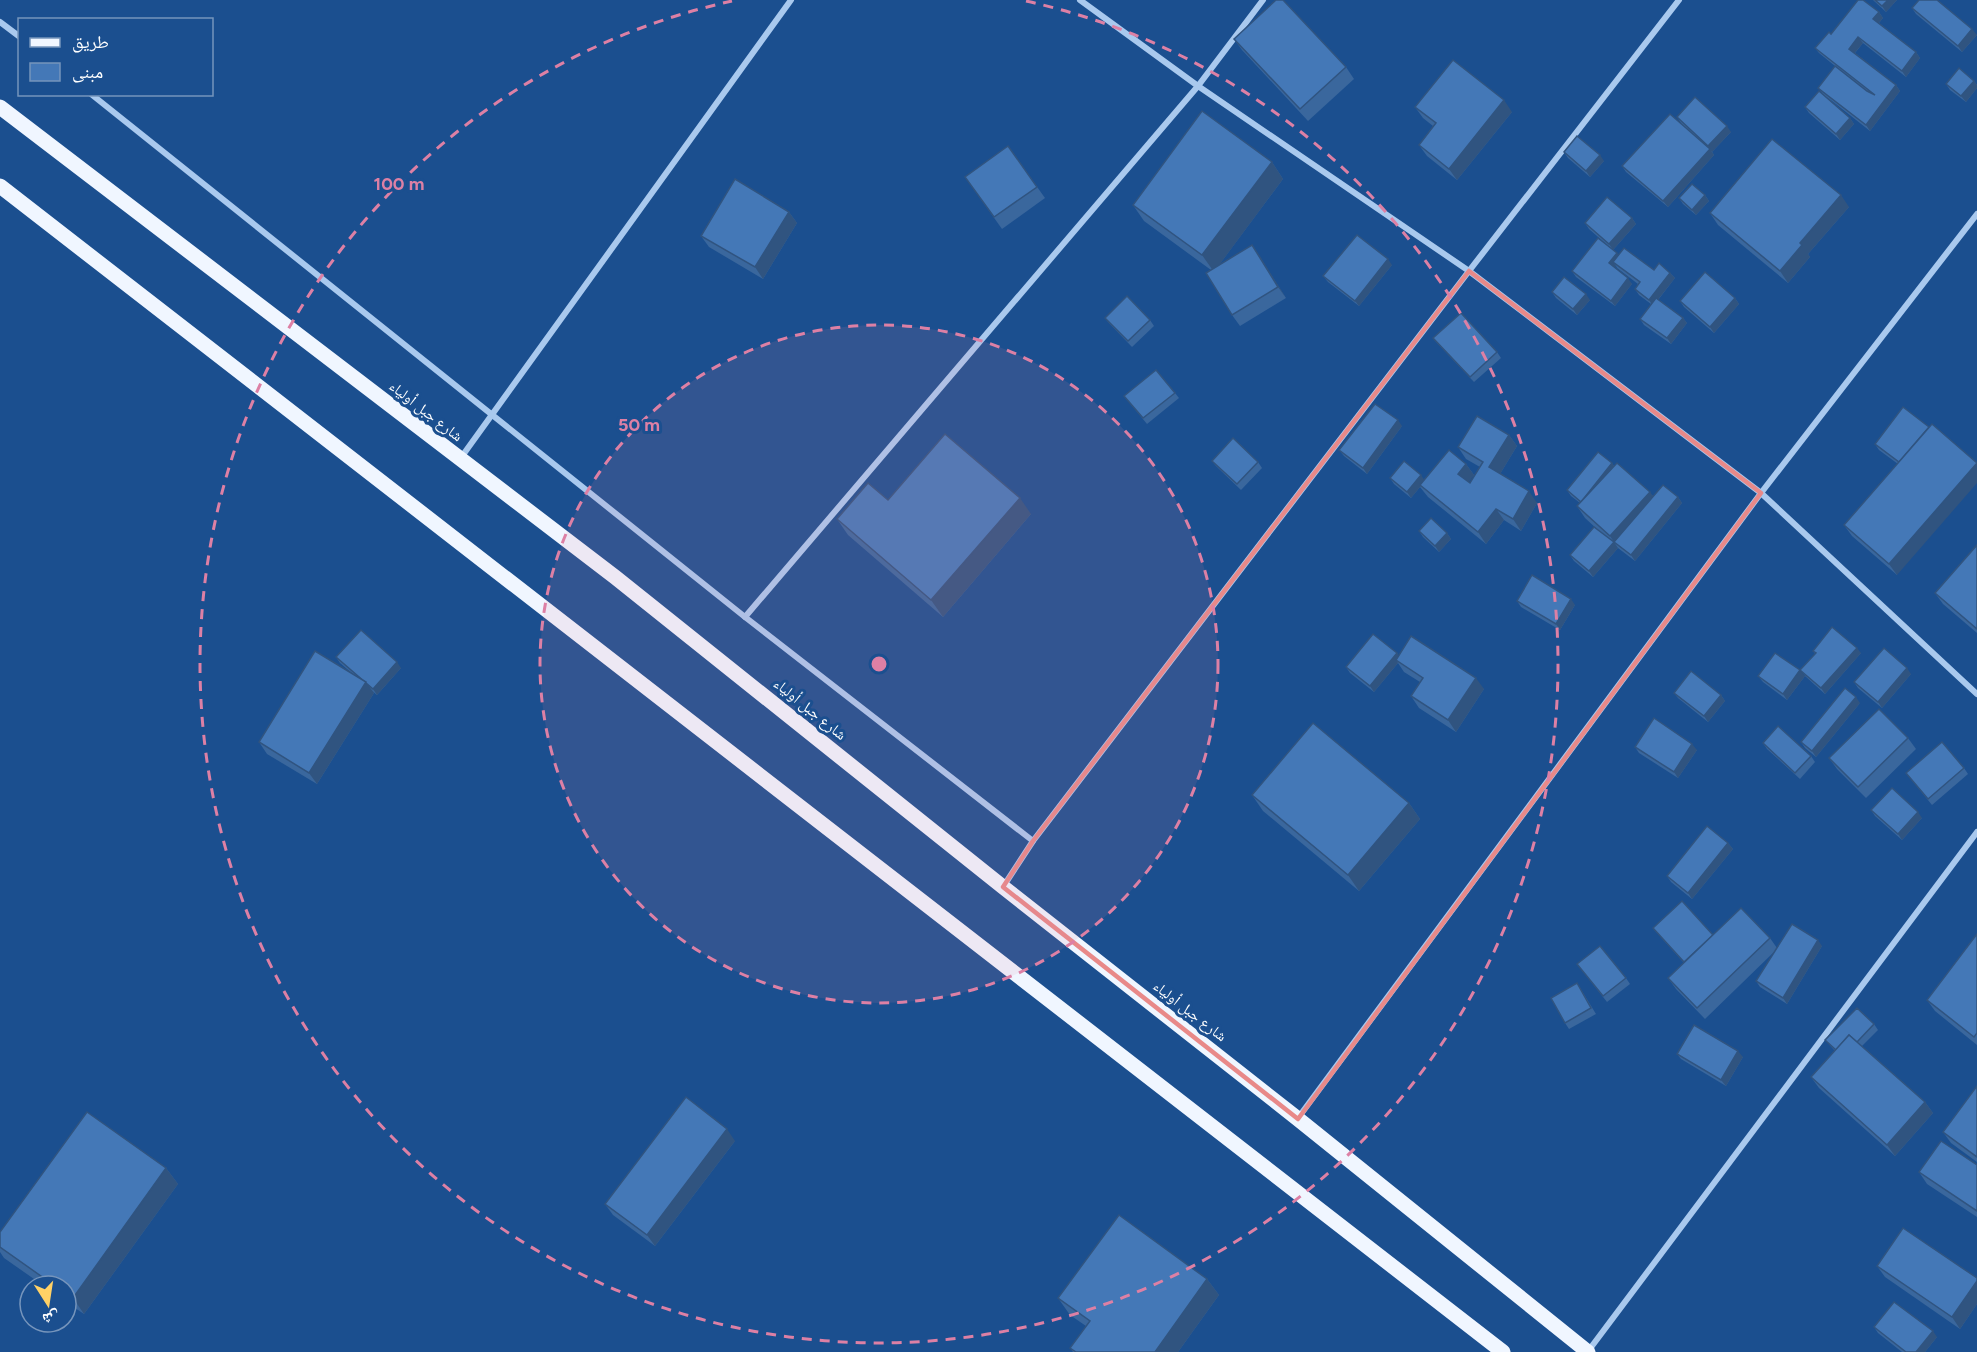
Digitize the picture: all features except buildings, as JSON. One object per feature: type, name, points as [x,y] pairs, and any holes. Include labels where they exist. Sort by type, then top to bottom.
[{"type":"main road","name":"شارع جبل أولياء","points":[[0,107],[615,577],[1588,1352]]},
{"type":"main road","points":[[0,186],[1503,1352]]},
{"type":"street","points":[[460,460],[791,0]]},
{"type":"street","points":[[1080,0],[1198,86],[1469,271],[1761,493],[1977,694]]},
{"type":"street","points":[[745,617],[1198,86],[1263,0]]},
{"type":"street","points":[[1003,887],[1033,841],[1679,0]]},
{"type":"street","points":[[0,22],[18,36]]},
{"type":"street","points":[[94,96],[745,617],[1033,841]]},
{"type":"street","points":[[1298,1119],[1761,493],[1977,214]]},
{"type":"street","points":[[1588,1352],[1977,832]]},
{"type":"highlighted area","points":[[1469,271],[1761,493],[1298,1119],[1003,887],[1033,841]]}]
